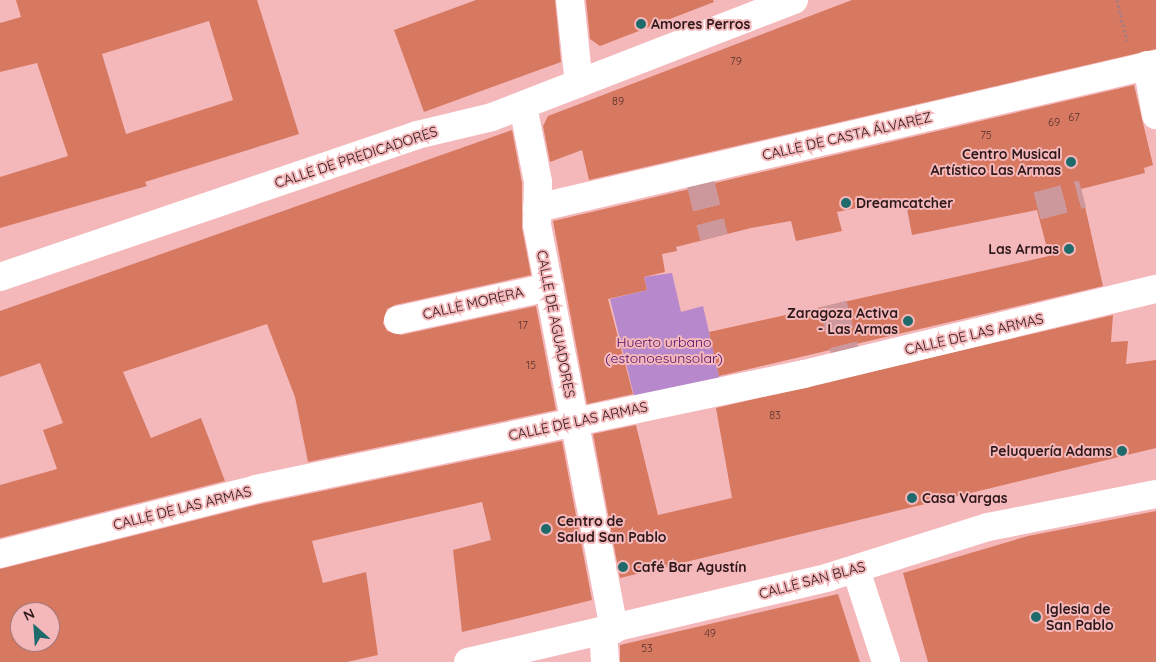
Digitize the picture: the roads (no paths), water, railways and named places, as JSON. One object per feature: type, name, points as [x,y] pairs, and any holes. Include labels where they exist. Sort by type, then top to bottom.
[{"type":"street","points":[[570,0],[579,84]]},
{"type":"street","name":"CALLE DE PREDICADORES","points":[[0,277],[416,135],[524,106],[794,0]]},
{"type":"street","points":[[1146,66],[1156,115]]},
{"type":"street","name":"CALLE DE CASTA ÁLVAREZ","points":[[537,208],[698,176],[1146,66]]},
{"type":"street","name":"CALLE DE AGUADORES","points":[[524,106],[538,182],[537,208],[549,286],[574,422],[608,631],[605,662]]},
{"type":"street","name":"CALLE MORERA","points":[[398,320],[549,286]]},
{"type":"street","name":"CALLE DE LAS ARMAS","points":[[0,554],[256,489],[574,422],[846,358],[1108,303],[1156,289]]},
{"type":"street","name":"CALLE SAN BLAS","points":[[468,662],[608,631],[856,570],[988,528],[1156,494]]},
{"type":"street","points":[[856,570],[886,662]]},
{"type":"tunnel","points":[[700,181],[714,237]]},
{"type":"tunnel","points":[[1037,206],[1082,194]]},
{"type":"tunnel","points":[[833,304],[845,352]]},
{"type":"place","name":"Amores Perros","points":[[641,24]]},
{"type":"place","name":"Centro Musical Artístico Las Armas","points":[[1071,162]]},
{"type":"place","name":"Dreamcatcher","points":[[846,203]]},
{"type":"place","name":"Las Armas","points":[[1069,249]]},
{"type":"place","name":"Zaragoza Activa - Las Armas","points":[[908,321]]},
{"type":"place","name":"Peluquería Adams","points":[[1122,451]]},
{"type":"place","name":"Casa Vargas","points":[[912,498]]},
{"type":"place","name":"Centro de Salud San Pablo","points":[[546,529]]},
{"type":"place","name":"Café Bar Agustín","points":[[623,567]]},
{"type":"place","name":"Iglesia de San Pablo","points":[[1036,617]]},
{"type":"park label","name":"Huerto urbano (estonoesunsolar)","points":[[664,350]]}]
